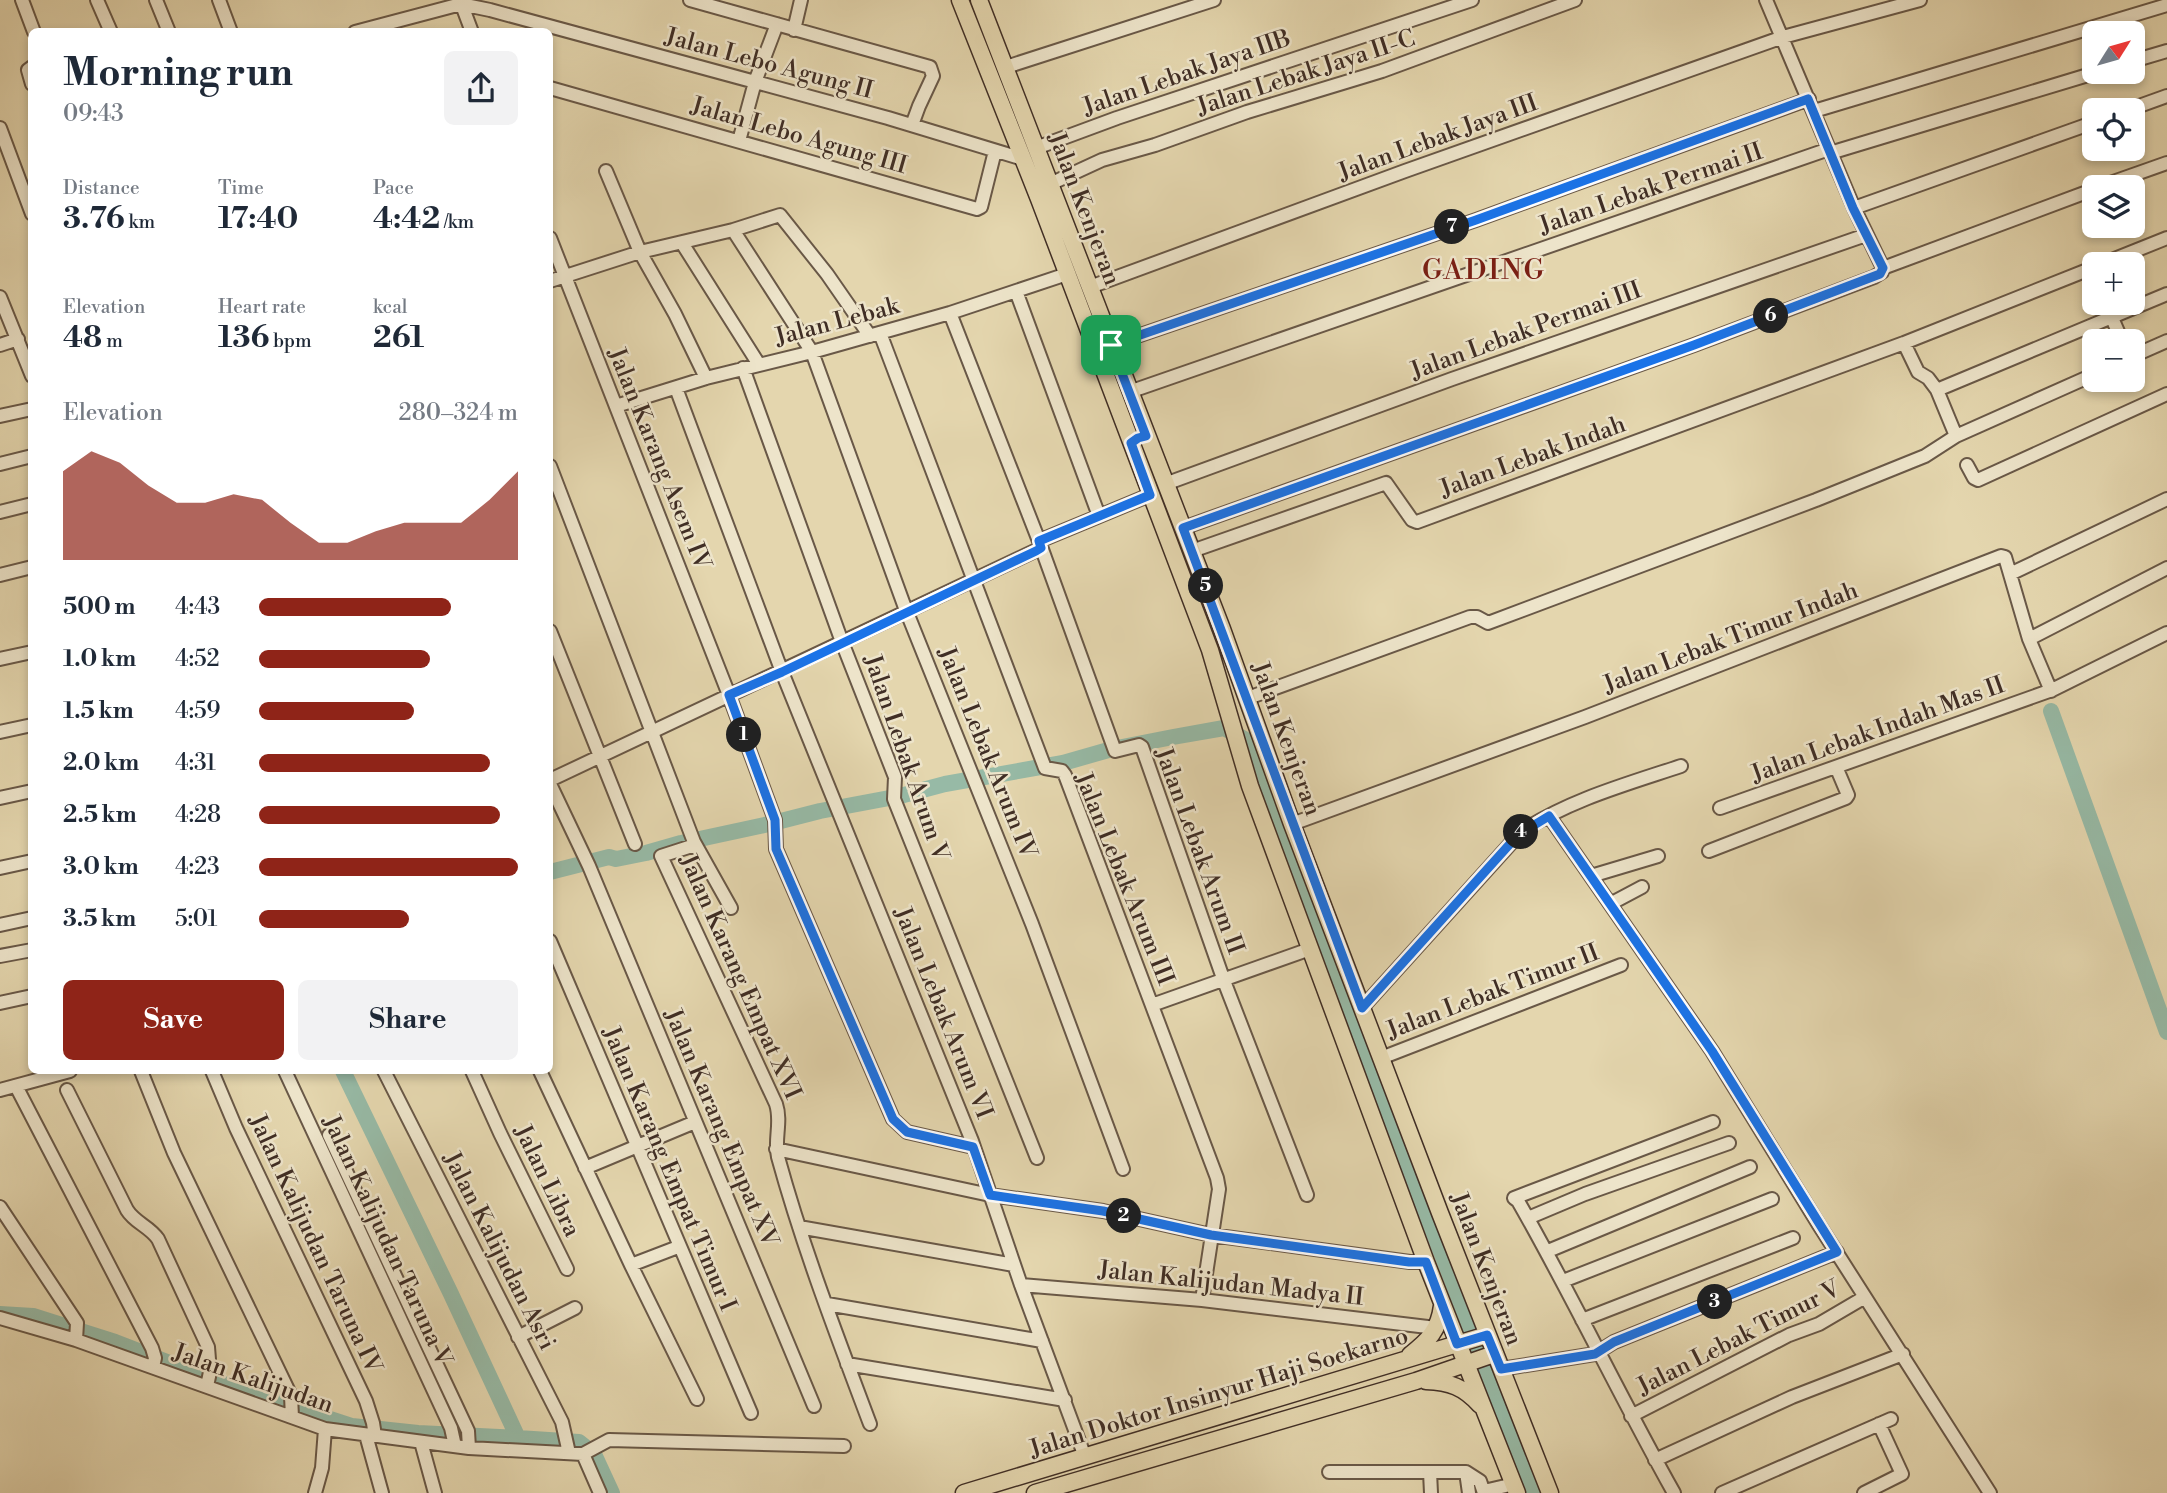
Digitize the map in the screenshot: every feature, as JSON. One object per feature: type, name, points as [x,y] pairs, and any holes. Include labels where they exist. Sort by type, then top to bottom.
[{"type":"main road","name":"Jalan Kenjeran","points":[[960,0],[1030,153],[1050,184],[1129,392],[1131,418]]},
{"type":"main road","name":"Jalan Kenjeran","points":[[979,0],[1006,67],[1067,274],[1139,439],[1150,495],[1210,650],[1250,786],[1426,1262],[1461,1343],[1484,1409],[1517,1489]]},
{"type":"main road","name":"Jalan Kenjeran","points":[[1139,439],[1166,484],[1192,551],[1292,824],[1544,1486]]},
{"type":"main road","points":[[1400,1363],[1432,1337],[1442,1304]]},
{"type":"main road","name":"Jalan Doktor Insinyur Haji Soekarno","points":[[964,1493],[1485,1336]]},
{"type":"main road","name":"Jalan Doktor Insinyur Haji Soekarno","points":[[1035,1493],[1469,1363],[1495,1359]]},
{"type":"main road","points":[[1416,1381],[1451,1383],[1469,1393],[1484,1409]]},
{"type":"main road","points":[[1105,1452],[1102,1462],[1109,1470]]},
{"type":"main road","points":[[1085,1457],[1092,1461],[1095,1467],[1093,1476]]},
{"type":"main road","points":[[1517,1489],[1544,1486]]},
{"type":"street","points":[[22,0],[32,28]]},
{"type":"street","points":[[97,0],[109,28]]},
{"type":"street","points":[[156,0],[167,28]]},
{"type":"street","points":[[219,0],[230,28]]},
{"type":"street","points":[[690,0],[930,67],[933,76],[912,125]]},
{"type":"street","points":[[794,30],[801,0]]},
{"type":"street","points":[[1006,67],[1214,0]]},
{"type":"street","name":"Jalan Lebak Jaya IIB","points":[[1030,153],[1130,114],[1472,0]]},
{"type":"street","name":"Jalan Lebak Jaya II-C","points":[[1050,184],[1102,160],[1393,68],[1575,0]]},
{"type":"street","points":[[1766,0],[1853,208],[1883,268]]},
{"type":"street","name":"Jalan Lebak Jaya III","points":[[1090,287],[1405,171],[1783,37],[1920,0]]},
{"type":"street","points":[[369,28],[460,2],[470,28]]},
{"type":"street","name":"Jalan Lebo Agung II","points":[[460,2],[491,5],[995,151],[1030,153]]},
{"type":"street","points":[[1111,345],[1811,105],[2167,5]]},
{"type":"street","points":[[739,141],[755,82],[777,24]]},
{"type":"street","points":[[2146,57],[2167,51]]},
{"type":"street","name":"Jalan Lebak Permai II","points":[[1129,392],[1830,151],[2082,77]]},
{"type":"street","name":"Jalan Lebo Agung III","points":[[553,89],[977,209],[981,207],[995,151]]},
{"type":"street","points":[[2145,104],[2167,96]]},
{"type":"street","points":[[1853,208],[2082,127]]},
{"type":"street","points":[[0,128],[28,203]]},
{"type":"street","points":[[2133,175],[2167,163]]},
{"type":"street","points":[[606,171],[640,252],[675,314],[706,378]]},
{"type":"street","points":[[1183,528],[1707,340],[1874,276],[1882,272],[1883,268],[2082,194]]},
{"type":"street","name":"Jalan Lebak Arum III","points":[[733,230],[777,216],[784,219],[875,334],[1044,765],[1064,773],[1219,1182],[1202,1300]]},
{"type":"street","points":[[553,280],[640,252],[733,230]]},
{"type":"street","name":"Jalan Lebak Arum IV","points":[[733,230],[812,352],[907,611],[1032,924],[1123,1169]]},
{"type":"street","name":"Jalan Lebak Permai III","points":[[1166,484],[1465,374],[1866,235]]},
{"type":"street","points":[[2132,252],[2167,238]]},
{"type":"street","points":[[682,243],[758,363]]},
{"type":"street","name":"Jalan Karang Asem IV","points":[[553,246],[729,695]]},
{"type":"street","points":[[1956,436],[1937,390],[1928,378],[1918,372],[1904,343],[2082,272]]},
{"type":"street","name":"Jalan Lebak","points":[[616,405],[758,363],[812,352],[950,313],[1067,274]]},
{"type":"street","points":[[1016,291],[1099,516]]},
{"type":"street","points":[[1937,390],[2166,296]]},
{"type":"street","points":[[2,303],[28,365]]},
{"type":"street","name":"Jalan Lebak Arum II","points":[[950,313],[1040,545],[1114,750],[1115,752],[1139,745],[1142,747],[1224,981],[1307,1195]]},
{"type":"street","points":[[2112,318],[2117,329]]},
{"type":"street","points":[[0,345],[19,339]]},
{"type":"street","points":[[2145,351],[2167,341]]},
{"type":"street","name":"Jalan Lebak Indah","points":[[1192,551],[1386,483],[1412,520],[1417,522],[1904,343]]},
{"type":"street","name":"Jalan Lebak Arum V","points":[[743,368],[842,642],[895,777],[894,797],[1037,1158]]},
{"type":"street","points":[[1248,698],[1470,617],[1477,617],[1487,624],[1913,461],[1956,436],[2082,380]]},
{"type":"street","name":"Jalan Lebak Arum VI","points":[[676,388],[782,672],[973,1147]]},
{"type":"street","points":[[1967,466],[1978,480],[2167,394]]},
{"type":"street","points":[[0,416],[28,410]]},
{"type":"street","points":[[0,464],[28,457]]},
{"type":"street","name":"Jalan Karang Empat XVI","points":[[553,474],[694,841],[661,856],[776,1104],[779,1119],[776,1149],[799,1227],[870,1424]]},
{"type":"street","points":[[553,780],[598,755],[782,672],[1099,516],[1150,495]]},
{"type":"street","points":[[2050,691],[2029,639],[2010,574],[2167,499]]},
{"type":"street","points":[[0,512],[28,505]]},
{"type":"street","name":"Jalan Lebak Timur Indah","points":[[1292,824],[1572,722],[2001,556],[2005,558],[2010,574]]},
{"type":"street","points":[[0,575],[28,568]]},
{"type":"street","points":[[2029,639],[2167,568]]},
{"type":"street","name":"Jalan Lebak Indah Mas II","points":[[1720,808],[2050,691],[2167,633]]},
{"type":"street","points":[[553,639],[635,844]]},
{"type":"street","points":[[0,659],[28,653]]},
{"type":"street","name":"Jalan Lebak Arum VI","points":[[729,695],[775,822],[776,849],[893,1119],[907,1132],[973,1147]]},
{"type":"street","points":[[0,732],[28,726]]},
{"type":"street","points":[[1362,1008],[1518,835],[1549,816],[1595,796],[1681,766]]},
{"type":"street","points":[[1709,851],[1846,798],[1848,795],[1836,769]]},
{"type":"street","name":"Jalan Karang Empat XV","points":[[553,789],[587,863],[814,1406]]},
{"type":"street","points":[[0,798],[28,792]]},
{"type":"street","points":[[1549,816],[1712,1051],[1990,1493]]},
{"type":"street","points":[[694,841],[731,908]]},
{"type":"street","points":[[1591,876],[1658,856]]},
{"type":"street","points":[[0,868],[28,862]]},
{"type":"street","points":[[1610,904],[1642,887]]},
{"type":"street","points":[[0,925],[28,919]]},
{"type":"street","name":"Jalan Karang Empat Timur I","points":[[553,948],[678,1247],[751,1413]]},
{"type":"street","points":[[1152,1005],[1310,949]]},
{"type":"street","points":[[0,956],[28,951]]},
{"type":"street","name":"Jalan Lebak Timur II","points":[[1381,1058],[1621,965]]},
{"type":"street","points":[[0,1003],[28,997]]},
{"type":"street","points":[[0,1090],[59,1074]]},
{"type":"street","points":[[142,1074],[174,1153],[292,1410]]},
{"type":"street","name":"Jalan Kalijudan Taruna IV","points":[[213,1074],[258,1175],[361,1391],[372,1432],[382,1493]]},
{"type":"street","name":"Jalan Kalijudan Taruna V","points":[[286,1074],[453,1438]]},
{"type":"street","name":"Jalan Kalijudan Asri","points":[[386,1074],[518,1337],[578,1447]]},
{"type":"street","name":"Jalan Libra","points":[[473,1074],[567,1269]]},
{"type":"street","points":[[541,1074],[697,1399]]},
{"type":"street","points":[[16,1086],[154,1362]]},
{"type":"street","points":[[67,1090],[131,1216],[158,1238],[208,1347],[211,1357],[206,1379]]},
{"type":"street","points":[[585,1168],[695,1122]]},
{"type":"street","points":[[1674,1493],[1598,1353],[1548,1251],[1514,1198],[1713,1122]]},
{"type":"street","points":[[329,1135],[469,1441]]},
{"type":"street","points":[[1528,1218],[1585,1194],[1728,1143]]},
{"type":"street","points":[[973,1147],[1085,1457]]},
{"type":"street","points":[[776,1149],[990,1195],[1103,1211],[1211,1235],[1409,1262],[1426,1262]]},
{"type":"street","points":[[1548,1251],[1750,1167]]},
{"type":"street","points":[[1563,1282],[1772,1199]]},
{"type":"street","points":[[0,1207],[77,1333]]},
{"type":"street","points":[[799,1227],[1014,1265]]},
{"type":"street","points":[[1582,1320],[1793,1238]]},
{"type":"street","points":[[631,1265],[678,1247]]},
{"type":"street","points":[[1495,1359],[1598,1353],[1614,1342],[1837,1252]]},
{"type":"street","name":"Jalan Kalijudan Madya II","points":[[1021,1285],[1202,1300],[1436,1328]]},
{"type":"street","name":"Jalan Lebak Timur V","points":[[1631,1416],[1790,1335],[1819,1324],[1865,1297]]},
{"type":"street","points":[[827,1304],[1042,1341]]},
{"type":"street","points":[[518,1337],[575,1308]]},
{"type":"street","name":"Jalan Kalijudan","points":[[0,1318],[77,1333],[292,1410],[325,1429],[372,1432],[421,1442],[453,1438],[578,1447],[609,1440],[844,1446]]},
{"type":"street","points":[[1655,1460],[1793,1396],[1903,1354]]},
{"type":"street","points":[[847,1364],[1065,1400]]},
{"type":"street","points":[[1722,1493],[1885,1421],[1902,1474],[1864,1493]]},
{"type":"street","points":[[315,1493],[323,1468],[325,1429]]},
{"type":"street","points":[[421,1442],[435,1493]]},
{"type":"street","points":[[578,1447],[600,1493]]},
{"type":"street","points":[[1329,1472],[1466,1472],[1480,1481],[1484,1492],[1517,1489]]},
{"type":"street","points":[[1430,1472],[1431,1493]]},
{"type":"street","points":[[1466,1472],[1469,1493]]},
{"type":"waterway","points":[[2051,711],[2167,1032]]},
{"type":"waterway","points":[[553,871],[609,857],[616,859],[646,853],[820,811],[900,796],[945,784],[1063,763],[1112,749],[1173,737],[1224,728],[1248,741],[1254,768],[1534,1493]]},
{"type":"waterway","points":[[344,1074],[518,1438],[579,1442],[594,1454],[612,1493]]},
{"type":"waterway","points":[[0,1314],[33,1316],[115,1342],[229,1386],[352,1426],[418,1433],[518,1438]]},
{"type":"district","name":"GADING","points":[[1484,270]]},
{"type":"route","points":[[1808,99],[1853,208],[1883,268],[1880,274],[1694,345],[1183,528],[1362,1008],[1518,835],[1549,816],[1712,1051],[1837,1252],[1614,1342],[1598,1353],[1501,1369],[1487,1335],[1457,1344],[1426,1262],[1409,1262],[1211,1235],[1103,1211],[990,1195],[973,1147],[901,1129],[893,1119],[776,849],[775,820],[729,695],[1036,551],[1041,548],[1039,541],[1150,495],[1131,443],[1146,436],[1111,345],[1476,220],[1808,99]]}]
